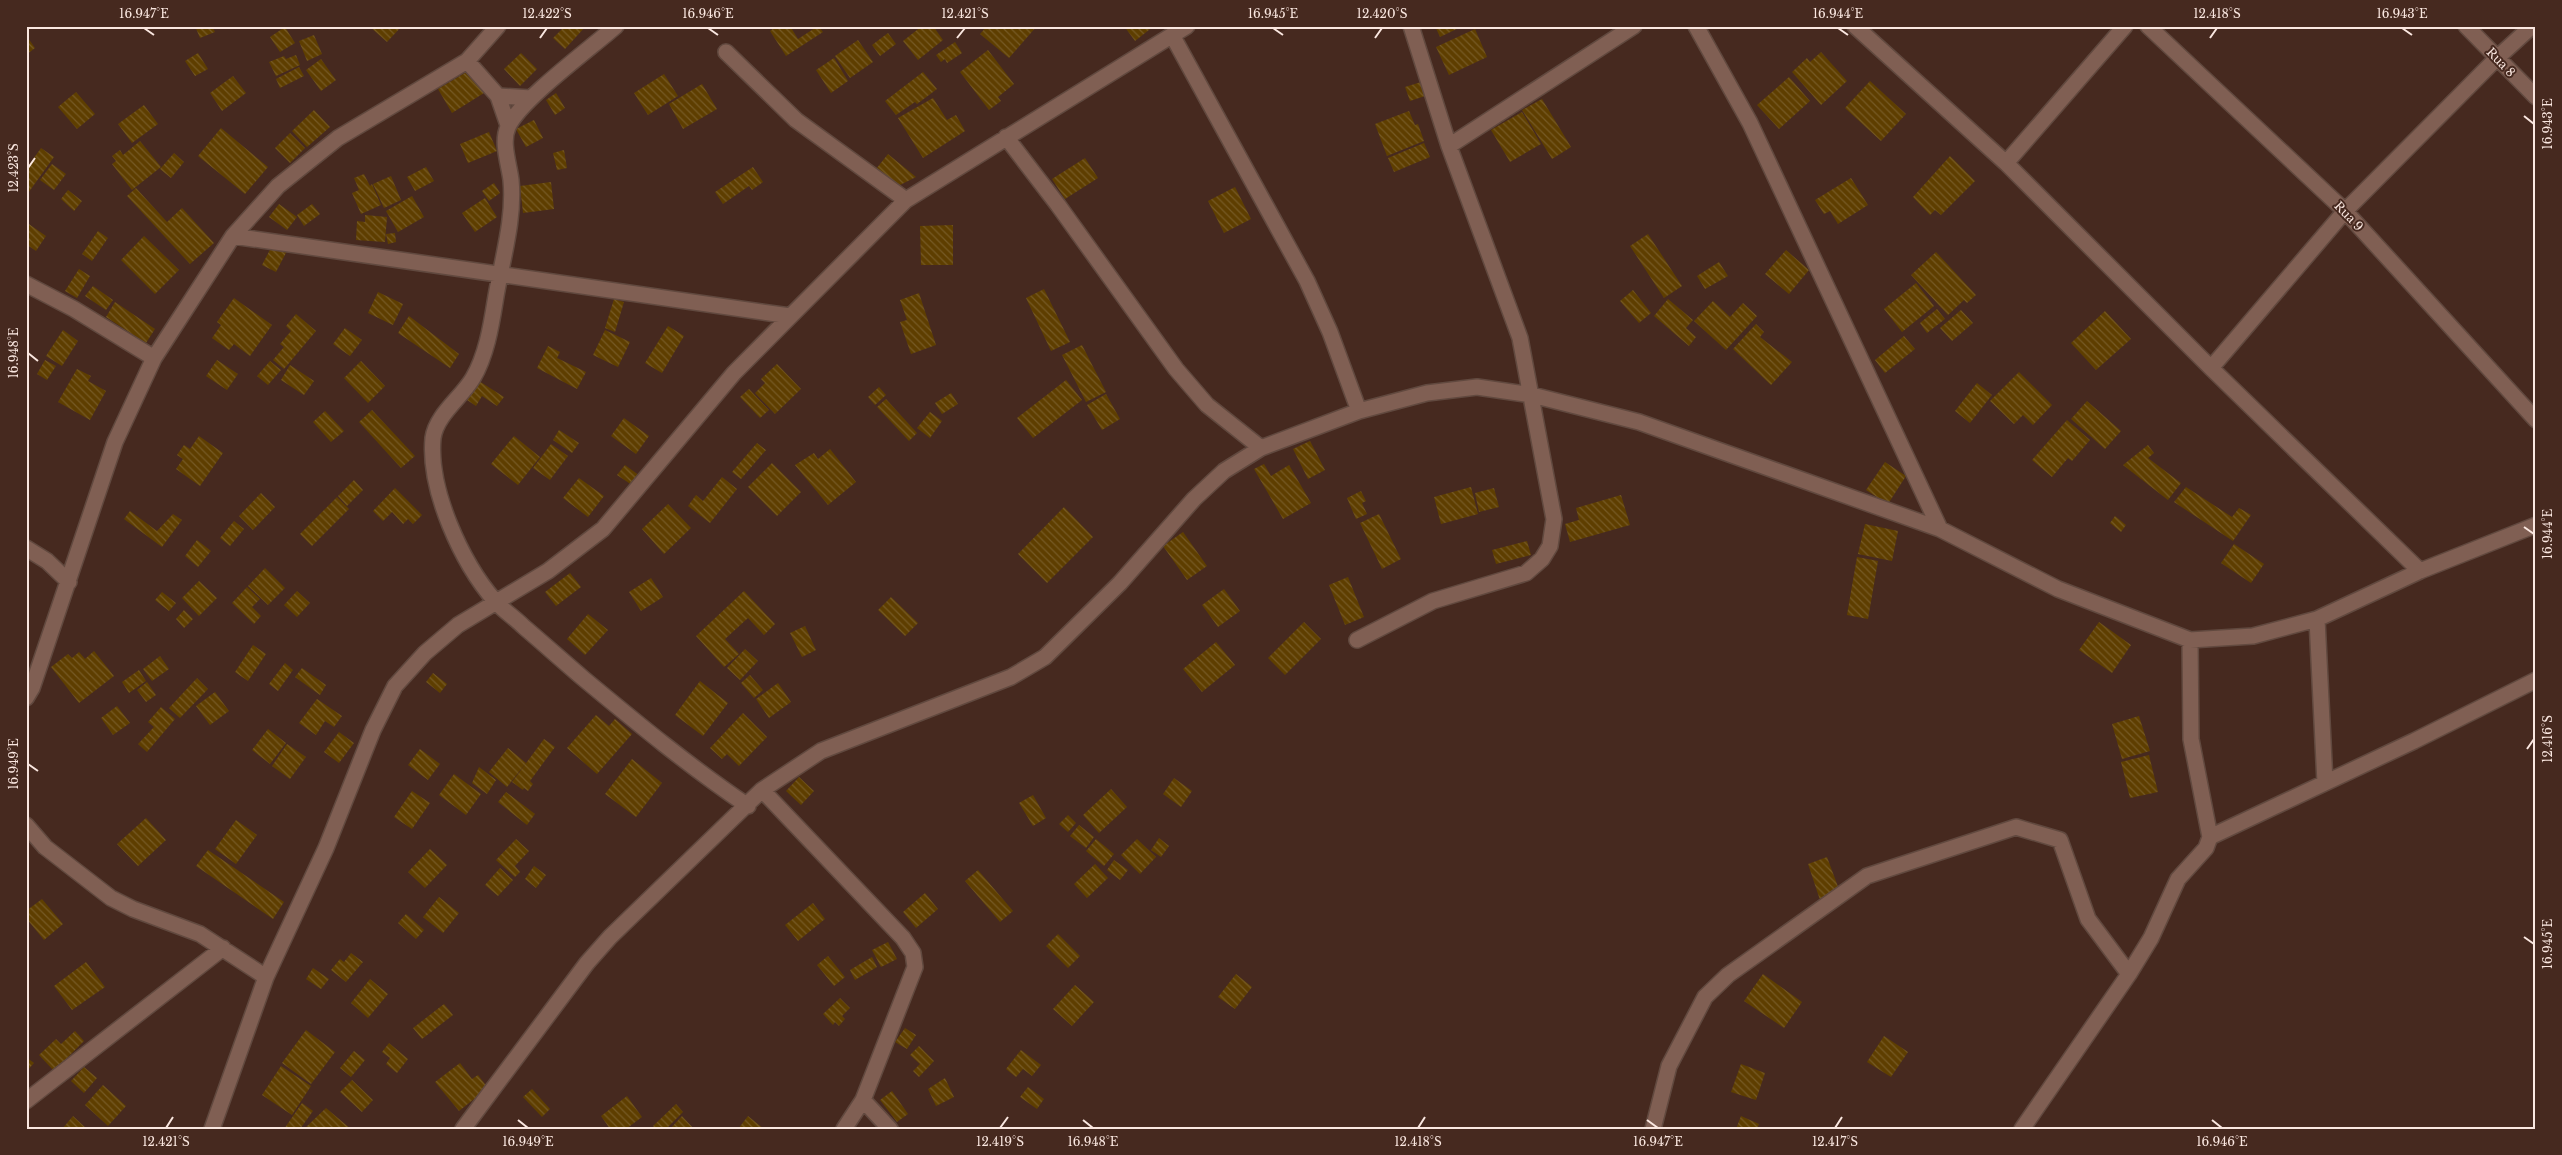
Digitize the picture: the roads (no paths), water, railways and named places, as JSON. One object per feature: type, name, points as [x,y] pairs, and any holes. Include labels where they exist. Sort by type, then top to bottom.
[{"type":"street","points":[[26,698],[32,688],[69,582],[115,442],[154,358],[234,236],[278,186],[338,138],[468,61],[498,26]]},
{"type":"street","points":[[508,125],[531,98],[616,26]]},
{"type":"street","points":[[212,1129],[266,977],[326,848],[373,730],[395,686],[425,653],[458,626],[548,571],[603,529],[734,373],[906,200],[1187,26]]},
{"type":"street","points":[[1357,640],[1433,601],[1526,573],[1542,559],[1550,546],[1554,519],[1520,338],[1449,146],[1411,26]]},
{"type":"street","points":[[1449,146],[1634,26]]},
{"type":"street","points":[[1696,26],[1750,123],[1940,529]]},
{"type":"street","points":[[1855,26],[2006,163],[2211,368],[2420,570]]},
{"type":"street","points":[[2006,163],[2126,26]]},
{"type":"street","name":"Rua 9","points":[[2148,26],[2345,211],[2536,420]]},
{"type":"street","name":"Rua 8","points":[[2466,26],[2536,97]]},
{"type":"street","points":[[2211,368],[2345,211],[2497,58],[2532,26]]},
{"type":"street","points":[[1172,35],[1307,282],[1330,332],[1359,411]]},
{"type":"street","points":[[726,52],[796,120],[906,200]]},
{"type":"street","points":[[468,61],[498,96],[508,125],[506,144],[512,207],[493,316],[482,358],[464,392],[436,427],[433,439],[440,499],[456,540],[473,572],[496,602],[568,665],[685,761],[748,806]]},
{"type":"street","points":[[498,96],[531,98]]},
{"type":"street","points":[[1006,137],[1058,205],[1176,369],[1207,405],[1261,448]]},
{"type":"street","points":[[234,236],[500,273],[647,297],[790,316]]},
{"type":"street","points":[[26,284],[74,309],[154,358]]},
{"type":"street","points":[[463,1129],[593,956],[610,937],[748,806],[762,790],[821,751],[1011,677],[1045,657],[1120,583],[1194,499],[1224,471],[1261,448],[1359,411],[1427,393],[1477,387],[1532,395],[1639,422],[1940,529],[2058,590],[2190,640],[2253,636],[2317,619],[2420,570],[2536,524]]},
{"type":"street","points":[[26,548],[47,561],[69,582]]},
{"type":"street","points":[[47,561],[78,556]]},
{"type":"street","points":[[2317,619],[2325,783]]},
{"type":"street","points":[[2022,1129],[2129,974],[2151,938],[2178,879],[2206,848],[2210,837],[2190,739],[2190,640]]},
{"type":"street","points":[[2210,837],[2536,680]]},
{"type":"street","points":[[762,790],[903,938],[914,953],[915,966],[863,1100],[844,1129]]},
{"type":"street","points":[[26,825],[45,847],[111,898],[133,909],[200,934],[266,977]]},
{"type":"street","points":[[1653,1129],[1669,1066],[1705,997],[1728,975],[1868,876],[2016,827],[2060,840],[2088,919],[2129,974]]},
{"type":"street","points":[[26,1100],[223,948]]},
{"type":"street","points":[[863,1100],[890,1129]]}]
